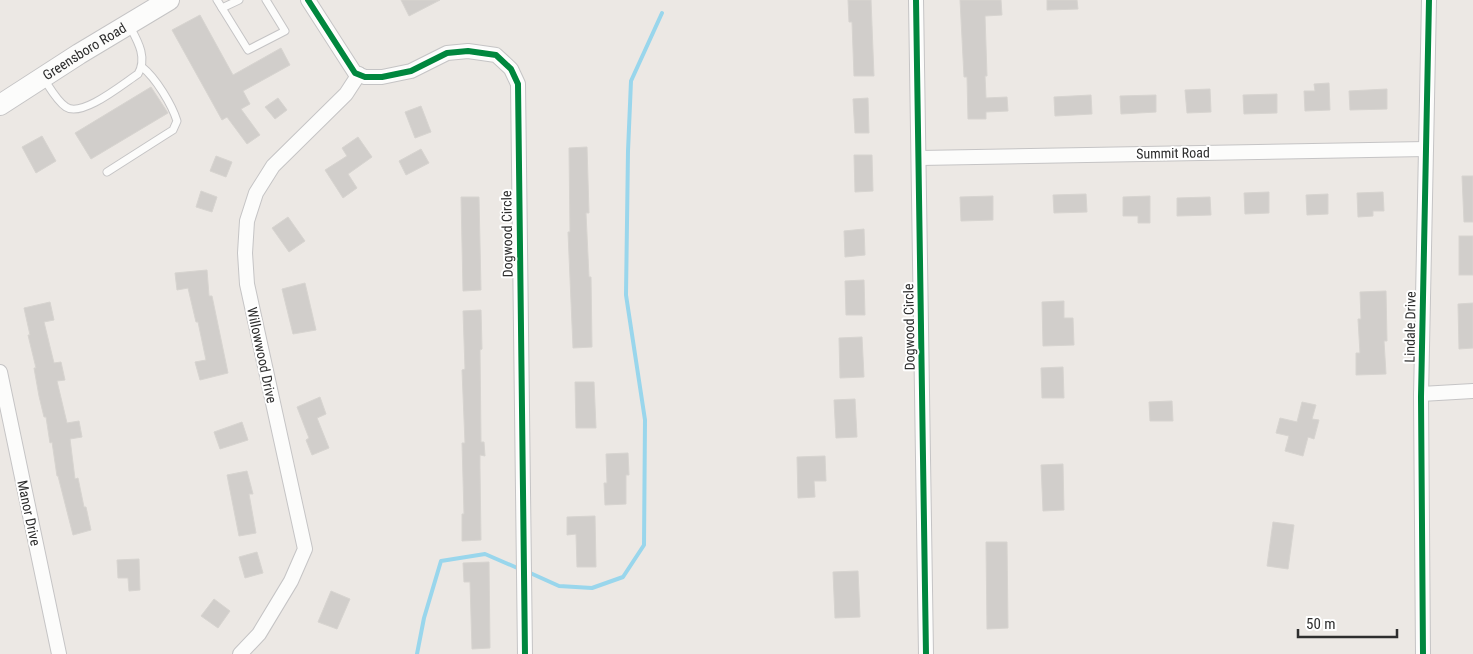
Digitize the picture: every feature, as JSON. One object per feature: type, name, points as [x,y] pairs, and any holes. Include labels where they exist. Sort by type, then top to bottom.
[{"type":"main road","name":"Greensboro Road","points":[[0,105],[169,0]]},
{"type":"street","points":[[308,0],[355,73],[359,74]]},
{"type":"street","name":"Dogwood Circle","points":[[916,0],[920,158],[926,654]]},
{"type":"street","name":"Lindale Drive","points":[[1423,654],[1421,394],[1429,0]]},
{"type":"street","name":"Dogwood Circle","points":[[359,74],[365,77],[382,77],[411,71],[447,53],[468,51],[496,55],[511,69],[518,84],[525,654]]},
{"type":"street","name":"Willowwood Drive","points":[[240,654],[259,634],[291,581],[304,549],[247,284],[245,253],[247,221],[256,193],[272,166],[346,94],[359,74]]},
{"type":"street","name":"Summit Road","points":[[920,158],[1426,149]]},
{"type":"street","name":"Manor Drive","points":[[0,372],[59,654]]},
{"type":"street","points":[[1421,394],[1473,391]]},
{"type":"lane","points":[[217,0],[248,50],[285,31],[266,0]]},
{"type":"lane","points":[[222,8],[239,0]]},
{"type":"lane","points":[[43,78],[64,106],[76,110],[92,104],[138,74],[142,67],[141,51],[129,24]]},
{"type":"lane","points":[[107,172],[166,136],[173,130],[177,121],[175,114],[157,84],[142,67]]},
{"type":"building","points":[[401,0],[440,0],[409,16]]},
{"type":"building","points":[[848,0],[871,0],[874,76],[854,76],[852,22],[849,22]]},
{"type":"building","points":[[960,0],[1001,0],[1002,15],[985,16],[986,98],[1007,97],[1008,111],[986,112],[986,119],[968,119],[967,77],[964,77]]},
{"type":"building","points":[[1047,0],[1077,0],[1078,9],[1047,10]]},
{"type":"building","points":[[200,15],[233,75],[281,48],[290,65],[243,91],[250,104],[241,109],[260,135],[247,144],[227,117],[222,120],[172,30]]},
{"type":"building","points":[[1329,83],[1330,110],[1305,111],[1304,91],[1315,91],[1314,84]]},
{"type":"building","points":[[151,87],[168,113],[91,159],[75,133]]},
{"type":"building","points":[[1210,89],[1211,112],[1187,113],[1185,90]]},
{"type":"building","points":[[1387,89],[1387,109],[1350,110],[1349,91]]},
{"type":"building","points":[[1277,94],[1277,113],[1244,114],[1243,95]]},
{"type":"building","points":[[1091,95],[1092,114],[1055,116],[1054,97]]},
{"type":"building","points":[[1156,95],[1156,112],[1121,114],[1120,96]]},
{"type":"building","points":[[278,98],[287,110],[275,119],[265,107]]},
{"type":"building","points":[[868,98],[869,133],[855,133],[853,99]]},
{"type":"building","points":[[421,106],[431,132],[415,138],[405,112]]},
{"type":"building","points":[[42,136],[56,161],[36,173],[22,147]]},
{"type":"building","points":[[358,137],[372,157],[348,174],[357,188],[343,198],[325,170],[347,156],[342,148]]},
{"type":"building","points":[[587,147],[589,213],[586,213],[589,277],[591,277],[592,347],[573,348],[568,232],[570,232],[569,148]]},
{"type":"building","points":[[421,149],[429,163],[406,175],[399,161]]},
{"type":"building","points":[[854,155],[872,155],[873,191],[855,192]]},
{"type":"building","points":[[216,156],[232,162],[226,177],[210,171]]},
{"type":"building","points":[[1462,176],[1473,176],[1473,222],[1464,222]]},
{"type":"building","points":[[201,191],[217,197],[212,212],[196,207]]},
{"type":"building","points":[[1269,192],[1269,213],[1245,214],[1244,193]]},
{"type":"building","points":[[1383,192],[1384,211],[1373,211],[1373,216],[1358,217],[1357,193]]},
{"type":"building","points":[[1086,194],[1087,212],[1054,213],[1053,195]]},
{"type":"building","points":[[1328,194],[1328,214],[1307,215],[1306,195]]},
{"type":"building","points":[[993,196],[993,220],[961,221],[960,197]]},
{"type":"building","points":[[1150,196],[1150,223],[1138,223],[1138,216],[1123,216],[1123,197]]},
{"type":"building","points":[[461,197],[479,197],[481,290],[463,291]]},
{"type":"building","points":[[1210,197],[1211,215],[1177,216],[1177,198]]},
{"type":"building","points":[[288,217],[305,241],[289,252],[272,228]]},
{"type":"building","points":[[864,229],[865,255],[845,257],[844,231]]},
{"type":"building","points":[[1459,236],[1473,236],[1473,275],[1459,275]]},
{"type":"building","points":[[207,270],[209,296],[212,296],[228,373],[200,380],[195,362],[206,360],[198,322],[196,322],[188,288],[177,290],[175,273]]},
{"type":"building","points":[[864,280],[865,315],[846,315],[845,281]]},
{"type":"building","points":[[305,283],[316,330],[293,334],[282,289]]},
{"type":"building","points":[[1386,291],[1387,341],[1384,341],[1386,374],[1356,375],[1356,353],[1360,353],[1358,319],[1361,319],[1360,292]]},
{"type":"building","points":[[1064,301],[1064,318],[1073,318],[1074,345],[1043,346],[1042,302]]},
{"type":"building","points":[[50,302],[54,320],[44,322],[54,363],[61,362],[65,380],[57,381],[67,423],[79,421],[82,437],[70,439],[75,479],[78,478],[91,530],[73,535],[57,476],[46,417],[44,417],[39,396],[34,368],[36,368],[24,308]]},
{"type":"building","points":[[1473,303],[1473,348],[1459,349],[1458,304]]},
{"type":"building","points":[[481,310],[481,442],[484,442],[485,456],[480,455],[481,540],[462,541],[462,514],[464,514],[462,443],[465,443],[462,370],[465,369],[463,311]]},
{"type":"building","points":[[862,337],[864,377],[840,378],[839,338]]},
{"type":"building","points":[[1063,367],[1064,398],[1042,398],[1041,368]]},
{"type":"building","points":[[575,382],[594,382],[596,428],[576,428]]},
{"type":"building","points":[[320,397],[326,414],[317,418],[329,448],[312,455],[306,440],[309,438],[297,407]]},
{"type":"building","points":[[855,399],[857,437],[836,438],[834,400]]},
{"type":"building","points":[[1172,401],[1173,421],[1150,421],[1149,402]]},
{"type":"building","points":[[1302,402],[1316,405],[1312,419],[1319,420],[1314,439],[1308,437],[1303,456],[1285,451],[1289,436],[1276,433],[1280,418],[1297,422]]},
{"type":"building","points":[[242,422],[248,440],[220,449],[214,432]]},
{"type":"building","points":[[628,453],[629,475],[626,475],[626,504],[605,505],[604,483],[607,483],[606,454]]},
{"type":"building","points":[[825,456],[826,481],[814,481],[815,497],[798,498],[797,457]]},
{"type":"building","points":[[1063,464],[1064,510],[1043,511],[1041,465]]},
{"type":"building","points":[[247,471],[253,494],[249,494],[256,533],[239,536],[227,475]]},
{"type":"building","points":[[595,516],[596,567],[577,567],[576,534],[567,535],[567,517]]},
{"type":"building","points":[[1273,522],[1294,525],[1288,569],[1267,566]]},
{"type":"building","points":[[986,542],[1007,542],[1008,628],[987,629]]},
{"type":"building","points":[[257,552],[263,573],[245,578],[239,557]]},
{"type":"building","points":[[139,559],[140,590],[129,591],[128,578],[118,578],[117,560]]},
{"type":"building","points":[[489,562],[490,648],[472,649],[470,582],[464,582],[463,563]]},
{"type":"building","points":[[858,571],[860,617],[835,618],[833,572]]},
{"type":"building","points":[[331,591],[350,599],[337,629],[318,622]]},
{"type":"building","points":[[214,599],[230,611],[218,628],[201,616]]},
{"type":"waterway","points":[[528,572],[559,586],[592,588],[623,577],[644,545],[645,420],[626,295],[628,151],[631,81],[662,13]]},
{"type":"waterway","points":[[417,654],[424,618],[441,561],[485,554],[522,570]]},
{"type":"cycle path","points":[[308,0],[355,73],[365,77],[382,77],[411,71],[447,53],[468,51],[496,55],[511,69],[518,84],[525,654]]},
{"type":"cycle path","points":[[916,0],[926,654]]},
{"type":"cycle path","points":[[1423,654],[1421,397],[1429,0]]}]
